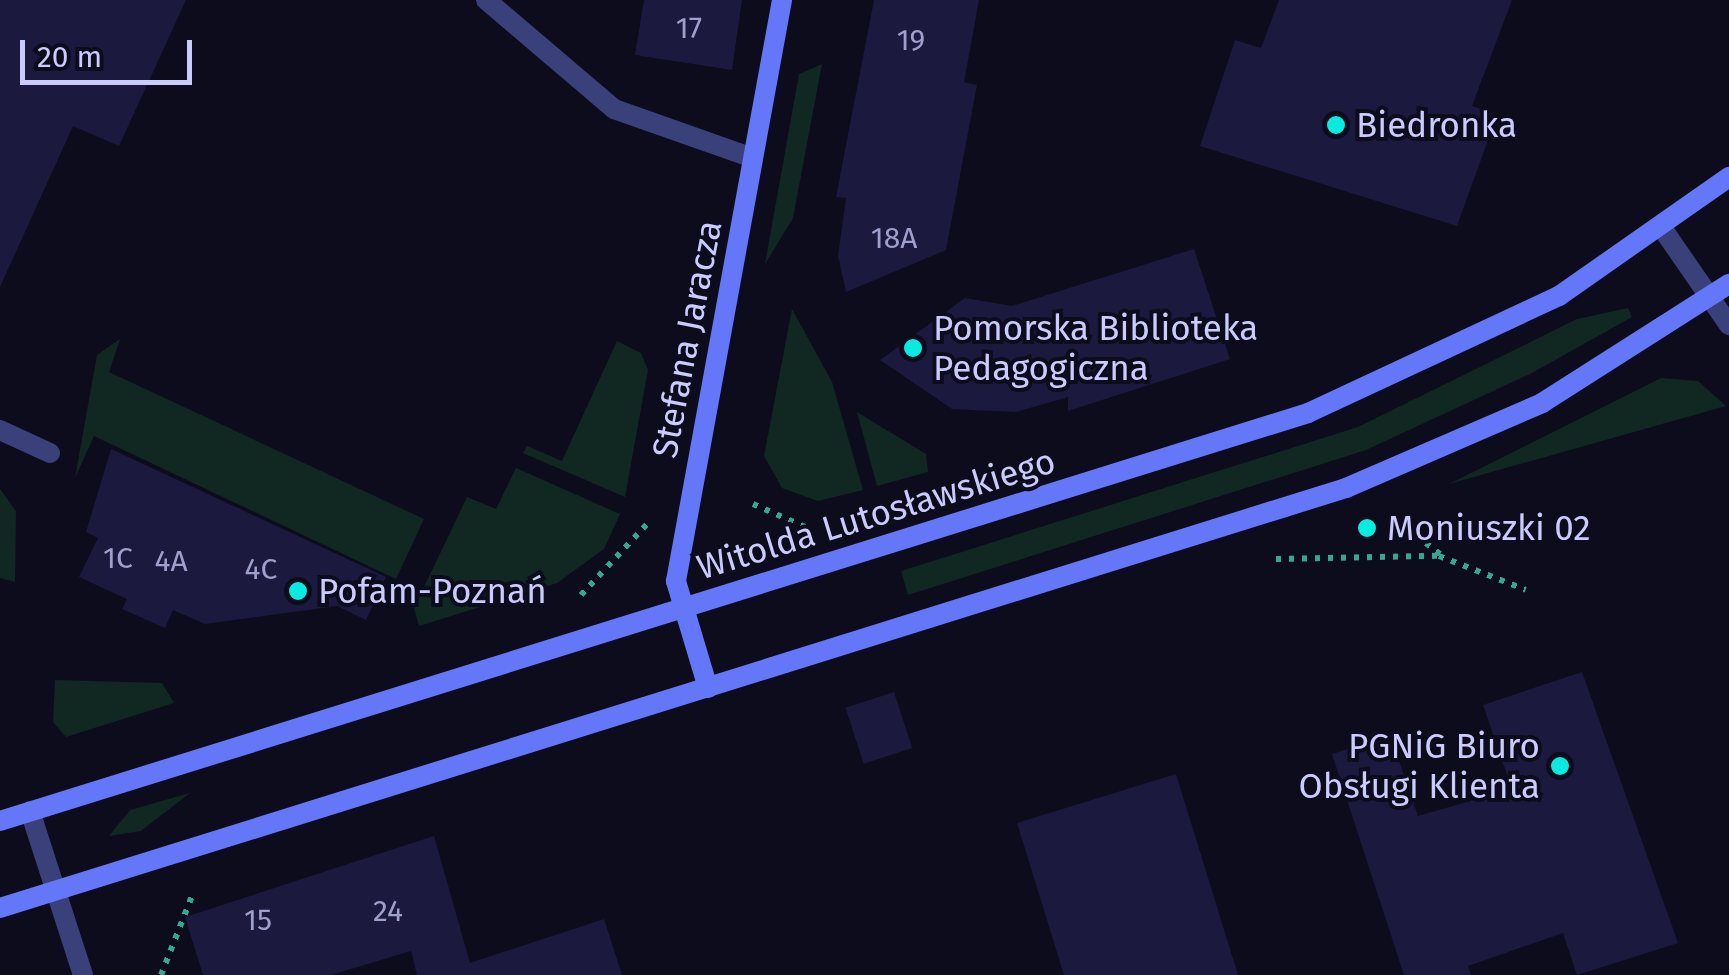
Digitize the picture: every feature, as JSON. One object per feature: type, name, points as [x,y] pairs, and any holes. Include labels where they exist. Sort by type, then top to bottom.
[{"type":"main road","name":"Stefana Jaracza","points":[[708,688],[676,581],[782,0]]},
{"type":"main road","name":"Witolda Lutosławskiego","points":[[0,821],[1324,407],[1528,313],[1662,228],[1729,177]]},
{"type":"main road","points":[[0,908],[708,688],[1429,456],[1542,403],[1729,284]]},
{"type":"street","points":[[486,0],[614,109],[753,158]]},
{"type":"street","points":[[1662,228],[1729,325]]},
{"type":"street","points":[[0,430],[50,452]]},
{"type":"street","points":[[30,811],[84,975]]},
{"type":"path","points":[[754,504],[822,527]]},
{"type":"path","points":[[1394,519],[1446,558],[1526,590]]},
{"type":"path","points":[[1276,559],[1446,558]]},
{"type":"path","points":[[161,975],[192,896]]},
{"type":"green space","points":[[822,64],[793,218],[765,264],[799,74]]},
{"type":"green space","points":[[1628,308],[1632,317],[1530,374],[1366,450],[908,595],[901,571],[1358,427],[1577,319]]},
{"type":"green space","points":[[792,309],[832,382],[863,490],[818,501],[782,488],[764,456]]},
{"type":"green space","points":[[120,339],[109,372],[424,519],[396,579],[94,436],[75,478],[97,355]]},
{"type":"green space","points":[[617,341],[641,353],[648,370],[625,497],[523,453],[527,446],[562,461]]},
{"type":"green space","points":[[1661,378],[1698,381],[1726,406],[1449,484]]},
{"type":"green space","points":[[857,412],[926,454],[928,472],[877,486]]},
{"type":"green space","points":[[516,468],[620,514],[604,549],[557,583],[419,626],[414,608],[467,497],[496,509]]},
{"type":"green space","points":[[0,489],[16,511],[15,582],[0,578]]},
{"type":"green space","points":[[55,680],[162,683],[174,703],[66,737],[53,722]]},
{"type":"green space","points":[[190,793],[141,831],[109,836],[130,810]]},
{"type":"building","points":[[0,0],[186,0],[119,146],[73,126],[0,287]]},
{"type":"building","points":[[644,0],[742,0],[732,70],[635,55]]},
{"type":"building","points":[[874,0],[979,0],[964,82],[977,85],[946,250],[846,292],[838,256],[846,198],[836,197]]},
{"type":"building","name":"Biedronka","points":[[1279,0],[1512,0],[1472,106],[1497,115],[1457,226],[1200,146],[1235,40],[1261,48]]},
{"type":"building","points":[[1194,249],[1230,359],[1068,411],[1068,397],[1016,412],[952,409],[880,360],[965,298],[1012,306]]},
{"type":"building","points":[[111,449],[386,577],[366,620],[337,606],[205,624],[173,610],[165,628],[122,609],[127,599],[79,577],[98,538],[86,532]]},
{"type":"building","points":[[1582,672],[1678,943],[1577,975],[1563,933],[1468,966],[1471,975],[1404,975],[1332,754],[1390,735],[1418,816],[1512,789],[1483,705]]},
{"type":"building","points":[[894,692],[912,748],[864,764],[845,708]]},
{"type":"building","points":[[1176,774],[1238,975],[1064,975],[1017,823]]},
{"type":"building","points":[[434,836],[470,963],[604,919],[622,975],[417,975],[411,951],[331,975],[203,975],[185,917]]},
{"type":"place","name":"Biedronka","points":[[1336,125]]},
{"type":"place","name":"Pomorska Biblioteka Pedagogiczna","points":[[913,348]]},
{"type":"place","name":"Moniuszki 02","points":[[1367,528]]},
{"type":"place","name":"Pofam-Poznań","points":[[298,591]]},
{"type":"place","name":"PGNiG Biuro Obsługi Klienta","points":[[1560,766]]}]
